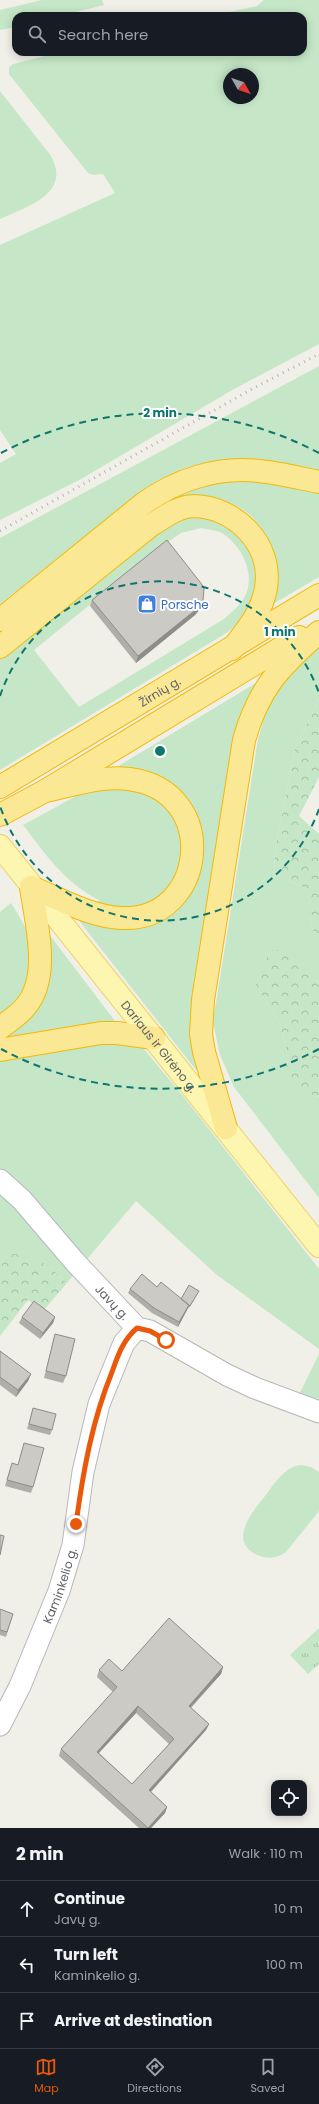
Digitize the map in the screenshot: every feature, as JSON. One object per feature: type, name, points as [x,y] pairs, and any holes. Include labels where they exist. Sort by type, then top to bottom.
[{"type":"highway","points":[[0,620],[143,504],[162,490],[184,480],[229,471],[258,470],[319,482]]},
{"type":"highway","points":[[0,647],[150,526],[174,511],[193,506],[210,508],[226,514],[241,524],[255,538],[264,555],[266,587],[262,604],[253,622],[232,649]]},
{"type":"highway","name":"Žirnių g.","points":[[0,787],[232,649],[319,595]]},
{"type":"highway","name":"Žirnių g.","points":[[0,815],[45,791],[319,625]]},
{"type":"highway","points":[[226,1128],[204,1052],[201,1034],[202,1007],[244,740],[252,715],[268,685],[283,664],[319,632]]},
{"type":"highway","points":[[31,887],[96,914],[123,918],[137,917],[148,914],[167,904],[176,894],[187,877],[192,859],[193,841],[188,822],[180,807],[163,791],[152,785],[127,778],[109,779],[45,791]]},
{"type":"highway","points":[[0,1028],[27,1006],[38,984],[41,960],[31,887]]},
{"type":"highway","points":[[0,1050],[101,1033],[117,1033],[154,1038]]},
{"type":"main road","name":"Dariaus ir Girėno g.","points":[[0,846],[31,887],[154,1038],[319,1246]]},
{"type":"street","name":"Javų g.","points":[[0,1180],[22,1200],[75,1262],[137,1328],[150,1331],[227,1375],[255,1388],[319,1412]]},
{"type":"street","name":"Kaminkelio g.","points":[[0,1725],[20,1686],[59,1591],[72,1545],[83,1472],[99,1404],[124,1342],[137,1328]]},
{"type":"green space","points":[[42,0],[102,0],[104,5],[75,12],[12,12],[12,28],[0,30],[0,10]]},
{"type":"green space","points":[[264,0],[319,0],[319,344],[234,389],[81,479],[0,520],[0,463],[16,454],[0,430],[0,245],[115,193],[103,174],[94,175],[88,173],[9,74],[9,67],[13,64],[45,56],[307,56],[307,12],[229,12],[257,6]]},
{"type":"green space","points":[[0,91],[51,156],[56,169],[56,180],[51,189],[33,204],[0,219]]},
{"type":"green space","points":[[319,366],[319,471],[258,463],[227,461],[197,465],[176,472],[144,489],[0,604],[0,538]]},
{"type":"green space","points":[[247,480],[319,491],[319,577],[273,604],[277,588],[277,572],[274,555],[268,539],[259,525],[247,513],[233,504],[216,499],[206,499],[183,500],[169,503],[159,506],[143,515],[159,501],[209,483]]},
{"type":"green space","points":[[189,516],[205,517],[234,529],[254,556],[257,573],[255,599],[239,623],[228,632],[0,770],[0,656],[155,531]],"holes":[[[201,528],[220,532],[228,537],[241,553],[246,562],[249,582],[247,592],[242,601],[224,619],[79,707],[34,650],[161,547],[181,533]]]},
{"type":"green space","points":[[319,646],[319,699],[295,749],[275,851],[274,873],[284,879],[301,885],[308,894],[312,927],[319,936],[319,984],[316,980],[256,985],[279,1023],[286,1047],[289,1071],[316,1097],[319,1096],[319,1198],[234,1087],[220,1055],[213,1022],[258,739],[264,719],[260,711],[270,691]]},
{"type":"green space","points":[[256,683],[249,699],[199,1068],[196,1070],[73,913],[111,926],[129,927],[152,922],[201,843],[200,824],[191,806],[177,791],[115,768]]},
{"type":"green space","points":[[319,699],[319,777],[299,816],[319,834],[319,936],[312,927],[308,894],[305,889],[298,884],[282,879],[274,873],[275,851],[295,749]]},
{"type":"green space","points":[[114,785],[153,794],[181,823],[182,865],[159,899],[133,910],[96,906],[99,900],[66,877],[23,825],[78,795]]},
{"type":"green space","points":[[11,903],[24,925],[30,939],[32,961],[30,972],[21,992],[8,1010],[0,1017],[0,912]]},
{"type":"green space","points":[[45,929],[115,1021],[66,1028],[0,1041],[0,1037],[14,1029]]},
{"type":"green space","points":[[273,950],[287,951],[298,958],[319,984],[319,1096],[316,1097],[299,1088],[288,1071],[286,1047],[279,1023],[256,985],[259,968]]},
{"type":"green space","points":[[129,1041],[143,1048],[183,1096],[319,1269],[319,1349],[217,1275],[136,1201],[67,1283],[49,1266],[0,1254],[0,1058],[91,1042]]},
{"type":"green space","points":[[0,1254],[24,1254],[49,1266],[67,1283],[43,1311],[28,1300],[0,1336]]},
{"type":"green space","points":[[319,1354],[319,1423],[291,1411]]},
{"type":"green space","points":[[301,1465],[311,1467],[319,1472],[319,1511],[286,1552],[280,1556],[260,1556],[250,1550],[245,1543],[243,1536],[245,1527],[254,1510],[280,1476],[295,1466]]},
{"type":"green space","points":[[319,1628],[319,1664],[308,1674],[290,1655]]},
{"type":"building","name":"Porsche","points":[[167,540],[204,588],[203,601],[198,608],[138,656],[92,600]]},
{"type":"building","points":[[142,1274],[157,1287],[161,1282],[189,1305],[179,1322],[154,1308],[130,1289]]},
{"type":"building","points":[[189,1285],[199,1291],[190,1306],[181,1299]]},
{"type":"building","points":[[34,1301],[55,1317],[43,1333],[22,1317]]},
{"type":"building","points":[[55,1334],[75,1339],[66,1376],[46,1371]]},
{"type":"building","points":[[0,1351],[31,1374],[18,1390],[0,1377]]},
{"type":"building","points":[[33,1408],[56,1414],[52,1430],[29,1424]]},
{"type":"building","points":[[24,1443],[44,1448],[33,1487],[7,1480],[12,1463],[18,1465]]},
{"type":"building","points":[[0,1535],[4,1536],[0,1555]]},
{"type":"building","points":[[0,1609],[13,1614],[7,1632],[0,1630]]},
{"type":"building","points":[[169,1618],[223,1667],[189,1706],[209,1724],[149,1790],[167,1807],[148,1828],[61,1749],[117,1687],[99,1670],[109,1659],[122,1671]],"holes":[[[138,1706],[174,1739],[132,1784],[97,1752]]]},
{"type":"railway","points":[[0,531],[252,389],[319,354]]},
{"type":"place","name":"Porsche","points":[[147,604]]},
{"type":"route","points":[[76,1524],[83,1472],[99,1404],[124,1342],[137,1328],[150,1331],[166,1340]]}]
